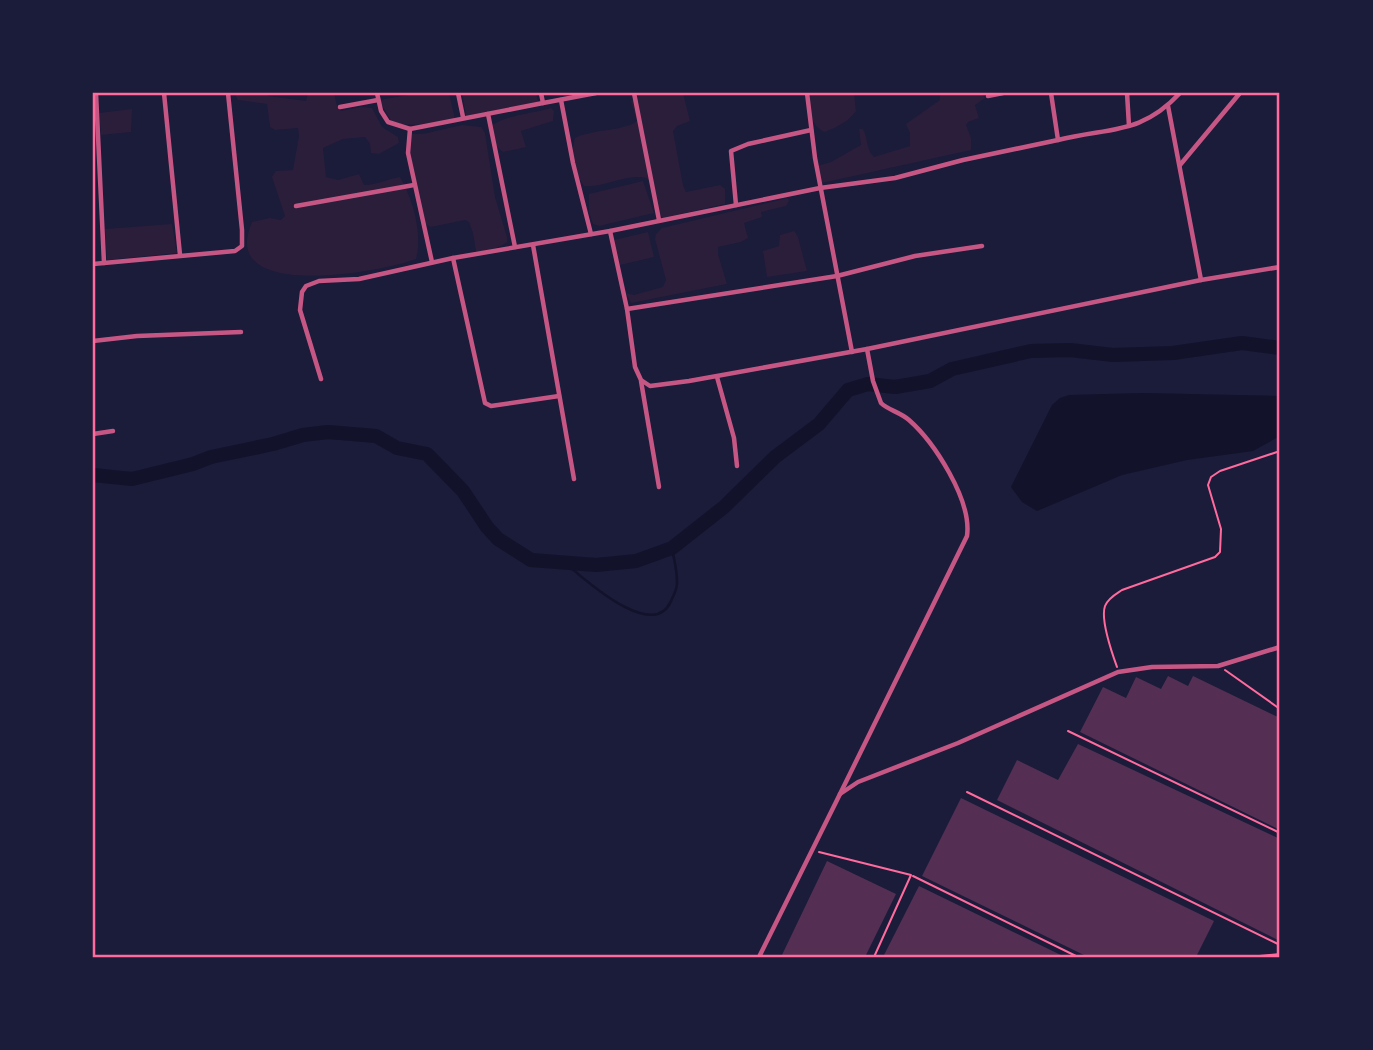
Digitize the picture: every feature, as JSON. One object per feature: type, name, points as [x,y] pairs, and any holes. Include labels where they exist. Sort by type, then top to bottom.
[{"type":"street","points":[[96,93],[95,133],[104,263]]},
{"type":"street","points":[[164,93],[180,255]]},
{"type":"street","points":[[93,264],[239,249],[243,243],[228,93]]},
{"type":"street","points":[[377,93],[381,111],[388,122],[410,129],[596,93]]},
{"type":"street","points":[[458,93],[463,117]]},
{"type":"street","points":[[541,93],[543,103]]},
{"type":"street","points":[[634,93],[659,220]]},
{"type":"street","points":[[807,93],[820,188],[852,352]]},
{"type":"street","points":[[988,96],[1003,93]]},
{"type":"street","points":[[1051,93],[1058,140]]},
{"type":"street","points":[[1127,93],[1129,126]]},
{"type":"street","points":[[321,379],[300,310],[300,298],[306,286],[319,281],[379,275],[453,257],[610,231],[820,188],[895,178],[963,160],[1145,122],[1168,106],[1180,93]]},
{"type":"street","points":[[1179,165],[1240,93]]},
{"type":"street","points":[[340,107],[378,100]]},
{"type":"street","points":[[561,100],[573,163],[592,234]]},
{"type":"street","points":[[1168,106],[1201,280]]},
{"type":"street","points":[[488,114],[515,247]]},
{"type":"street","points":[[410,129],[408,153],[432,262]]},
{"type":"street","points":[[736,205],[731,151],[748,144],[811,131]]},
{"type":"street","points":[[296,206],[414,184]]},
{"type":"street","points":[[93,199],[101,198]]},
{"type":"street","points":[[610,231],[627,309],[635,367],[641,380],[659,488]]},
{"type":"street","points":[[533,245],[574,479]]},
{"type":"street","points":[[627,309],[837,276],[915,256],[982,246]]},
{"type":"street","points":[[453,257],[485,403],[491,406],[559,396]]},
{"type":"street","points":[[641,380],[650,386],[717,377],[1201,280],[1280,267]]},
{"type":"street","points":[[93,341],[137,336],[241,332]]},
{"type":"street","points":[[759,957],[967,536],[968,529],[955,486],[936,450],[907,418],[881,403],[873,381],[867,349]]},
{"type":"street","points":[[717,377],[734,438],[737,466]]},
{"type":"street","points":[[93,433],[113,431]]},
{"type":"street","points":[[840,794],[867,779],[958,743],[1118,672],[1152,667],[1218,666],[1280,647]]},
{"type":"path","points":[[1118,672],[1104,618],[1105,606],[1122,590],[1215,557],[1220,551],[1221,529],[1208,485],[1211,477],[1220,471],[1280,451]]},
{"type":"path","points":[[1218,666],[1280,709]]},
{"type":"path","points":[[1068,731],[1280,833]]},
{"type":"path","points":[[967,792],[1280,945]]},
{"type":"path","points":[[811,850],[911,874],[1078,957]]},
{"type":"path","points":[[874,957],[911,874]]},
{"type":"path","points":[[1249,957],[1280,954]]},
{"type":"shaded area","points":[[234,93],[268,93],[268,96],[306,101],[308,93],[334,93],[341,111],[372,108],[382,127],[398,137],[399,143],[379,154],[371,153],[370,144],[365,137],[343,139],[323,148],[326,177],[338,180],[359,174],[364,185],[400,177],[416,217],[416,259],[371,270],[308,276],[279,273],[258,264],[247,247],[252,222],[270,218],[281,220],[285,216],[272,177],[276,171],[293,170],[298,128],[275,130],[270,127],[267,104],[238,100]]},
{"type":"shaded area","points":[[420,93],[449,93],[455,119],[424,125],[393,124],[379,100]]},
{"type":"shaded area","points":[[462,93],[536,93],[538,102],[466,116]]},
{"type":"shaded area","points":[[640,93],[683,93],[690,121],[677,126],[673,131],[683,185],[686,192],[720,185],[725,189],[725,204],[663,218],[657,209],[647,178],[631,177],[584,186],[574,163],[575,138],[625,127],[637,121],[631,101]]},
{"type":"shaded area","points":[[809,93],[854,93],[856,111],[846,121],[825,132],[813,121]]},
{"type":"shaded area","points":[[940,93],[982,93],[985,98],[975,105],[979,118],[966,125],[971,138],[971,150],[822,183],[817,166],[831,162],[861,145],[859,129],[863,129],[874,157],[910,146],[910,133],[906,124],[940,100]]},
{"type":"shaded area","points":[[551,108],[554,111],[553,121],[521,131],[526,147],[503,152],[494,144],[490,127],[512,117]]},
{"type":"shaded area","points":[[132,109],[131,132],[101,135],[99,113]]},
{"type":"shaded area","points":[[462,125],[481,127],[485,133],[495,197],[507,237],[507,242],[488,250],[476,251],[473,233],[469,222],[465,220],[431,227],[425,224],[408,147],[412,134]]},
{"type":"shaded area","points":[[643,181],[654,213],[599,226],[593,224],[589,212],[589,194]]},
{"type":"shaded area","points":[[788,198],[786,206],[761,212],[762,217],[744,223],[748,238],[718,247],[727,284],[631,303],[626,293],[634,295],[663,287],[666,280],[655,239],[662,228]]},
{"type":"shaded area","points":[[172,224],[177,253],[107,260],[105,229]]},
{"type":"shaded area","points":[[794,231],[807,271],[767,277],[763,251],[779,246],[780,235]]},
{"type":"shaded area","points":[[648,232],[654,257],[620,265],[614,240]]},
{"type":"shaded area","points":[[1143,393],[1278,396],[1280,436],[1253,451],[1187,460],[1122,475],[1037,511],[1022,502],[1011,487],[1052,405],[1069,395]]},
{"type":"building","points":[[1168,676],[1188,686],[1193,676],[1280,718],[1280,830],[1080,732],[1103,687],[1126,698],[1136,677],[1161,689]]},
{"type":"building","points":[[1078,744],[1280,839],[1280,941],[997,800],[1017,760],[1058,780]]},
{"type":"building","points":[[961,798],[1214,921],[1196,957],[1088,957],[922,876]]},
{"type":"building","points":[[827,861],[896,894],[865,957],[781,957]]},
{"type":"building","points":[[919,886],[1065,957],[883,957]]},
{"type":"waterway","points":[[93,475],[132,479],[303,435],[328,432],[376,436],[397,448],[427,454],[463,491],[498,539],[531,560],[596,565],[636,561],[672,548],[724,507],[775,457],[819,424],[848,390],[868,384],[895,387],[930,381],[952,369],[1031,351],[1070,350],[1113,355],[1173,353],[1242,343],[1280,348]]},
{"type":"waterway","points":[[571,568],[621,605],[651,615],[663,612],[676,591],[677,577],[672,548]]}]
